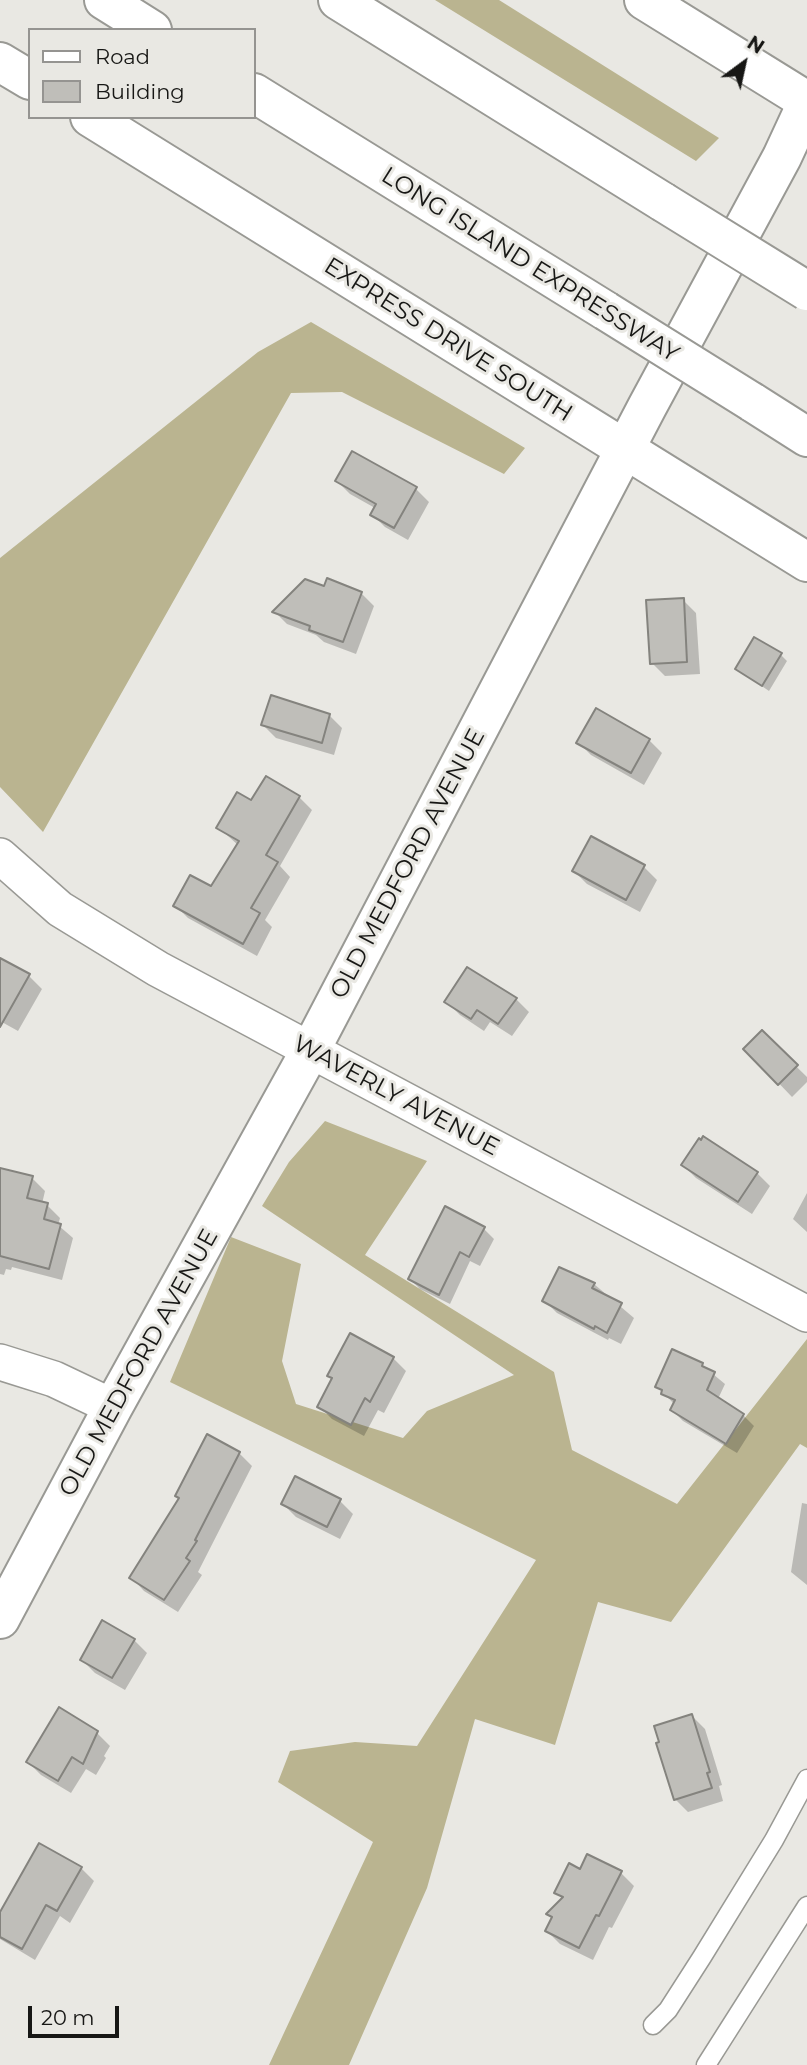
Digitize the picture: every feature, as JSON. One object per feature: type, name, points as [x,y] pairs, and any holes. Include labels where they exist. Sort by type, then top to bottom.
[{"type":"main road","points":[[104,0],[149,28]]},
{"type":"main road","points":[[338,0],[807,291]]},
{"type":"main road","points":[[644,0],[807,102]]},
{"type":"main road","points":[[0,62],[28,79]]},
{"type":"main road","name":"LONG ISLAND EXPRESSWAY","points":[[256,94],[807,437]]},
{"type":"main road","name":"OLD MEDFORD AVENUE","points":[[0,1619],[113,1407],[310,1051],[625,449],[782,157],[807,102]]},
{"type":"main road","name":"EXPRESS DRIVE SOUTH","points":[[93,119],[807,562]]},
{"type":"street","name":"WAVERLY AVENUE","points":[[0,856],[60,909],[158,969],[807,1314]]},
{"type":"street","points":[[0,1362],[54,1379],[113,1407]]},
{"type":"lane","points":[[653,2025],[668,2010],[702,1957],[774,1840],[807,1779]]},
{"type":"lane","points":[[706,2065],[807,1906]]},
{"type":"shaded area","points":[[435,0],[499,0],[719,138],[696,161]]},
{"type":"shaded area","points":[[311,322],[525,448],[504,474],[342,392],[291,393],[43,832],[0,787],[0,558],[258,352]]},
{"type":"shaded area","points":[[325,1121],[427,1161],[365,1255],[554,1372],[572,1450],[677,1504],[807,1339],[807,1448],[800,1444],[671,1622],[598,1602],[555,1745],[475,1719],[427,1888],[349,2065],[269,2065],[373,1842],[278,1782],[290,1751],[355,1742],[417,1746],[536,1560],[170,1382],[231,1237],[301,1264],[282,1361],[296,1404],[403,1438],[427,1411],[514,1375],[262,1206],[289,1162]]},
{"type":"building","points":[[352,451],[417,487],[394,528],[370,515],[376,504],[335,481]]},
{"type":"building","points":[[327,578],[362,592],[343,642],[309,630],[310,626],[272,612],[305,579],[324,586]]},
{"type":"building","points":[[684,598],[687,662],[650,664],[646,600]]},
{"type":"building","points":[[754,637],[782,653],[762,686],[735,669]]},
{"type":"building","points":[[271,695],[330,714],[322,743],[261,725]]},
{"type":"building","points":[[596,708],[650,739],[631,773],[576,743]]},
{"type":"building","points":[[266,776],[300,796],[266,855],[278,862],[251,908],[260,913],[243,944],[173,906],[190,875],[211,886],[239,841],[216,828],[237,792],[251,800]]},
{"type":"building","points":[[591,836],[645,865],[626,900],[572,871]]},
{"type":"building","points":[[0,958],[30,974],[0,1027]]},
{"type":"building","points":[[467,967],[517,998],[498,1024],[477,1010],[471,1019],[444,1002]]},
{"type":"building","points":[[762,1030],[798,1065],[778,1085],[743,1049]]},
{"type":"building","points":[[703,1136],[758,1172],[738,1202],[681,1165]]},
{"type":"building","points":[[0,1168],[33,1176],[27,1198],[48,1203],[44,1219],[61,1224],[49,1269],[0,1256]]},
{"type":"building","points":[[445,1206],[485,1227],[469,1257],[460,1252],[439,1295],[408,1279]]},
{"type":"building","points":[[559,1267],[595,1283],[592,1288],[622,1303],[607,1333],[595,1326],[594,1329],[542,1301]]},
{"type":"building","points":[[350,1333],[394,1357],[370,1402],[365,1398],[351,1425],[317,1407],[332,1378],[327,1376]]},
{"type":"building","points":[[672,1349],[703,1363],[702,1366],[715,1372],[707,1390],[744,1414],[726,1444],[670,1410],[675,1400],[661,1394],[662,1390],[655,1387]]},
{"type":"building","points":[[207,1434],[240,1452],[186,1558],[190,1561],[164,1600],[129,1578],[179,1498],[175,1496]]},
{"type":"building","points":[[295,1476],[341,1499],[327,1527],[281,1504]]},
{"type":"building","points":[[102,1620],[135,1639],[112,1678],[80,1660]]},
{"type":"building","points":[[59,1707],[98,1731],[83,1764],[72,1757],[58,1781],[26,1762]]},
{"type":"building","points":[[692,1714],[710,1772],[707,1773],[712,1788],[674,1800],[656,1743],[659,1742],[654,1726]]},
{"type":"building","points":[[39,1843],[82,1867],[57,1911],[46,1905],[22,1949],[0,1937],[0,1912]]},
{"type":"building","points":[[587,1854],[622,1871],[579,1948],[545,1931],[552,1917],[546,1914],[563,1897],[554,1893],[569,1863],[580,1869]]}]
